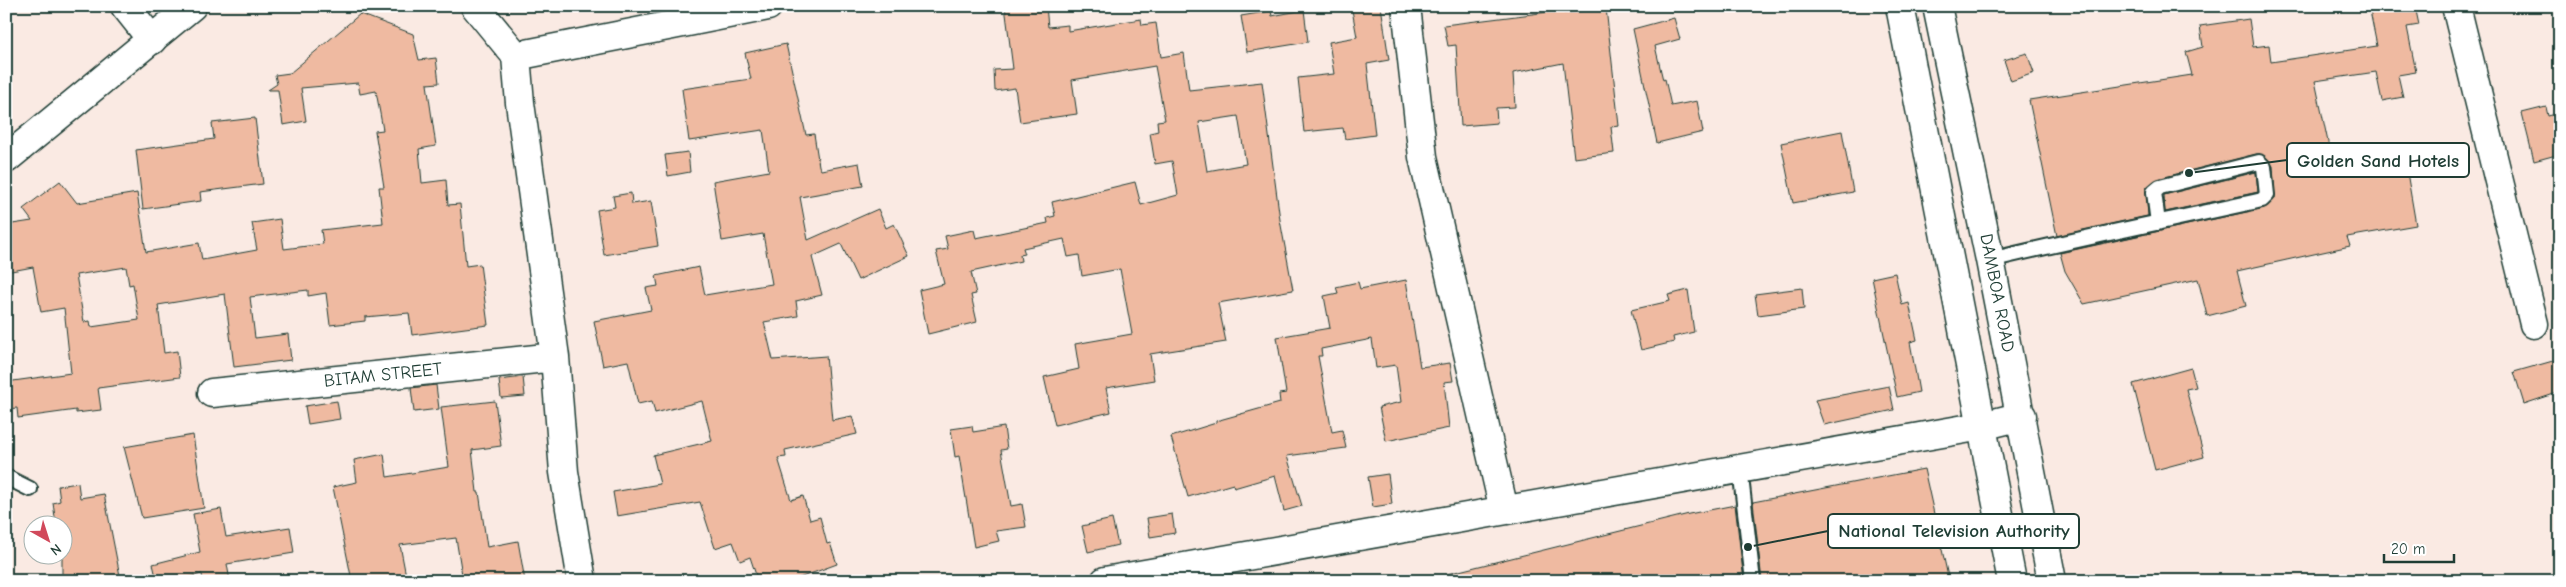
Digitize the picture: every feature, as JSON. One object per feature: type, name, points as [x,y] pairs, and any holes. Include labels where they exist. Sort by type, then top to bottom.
[{"type":"street","points":[[125,6],[152,40]]},
{"type":"street","points":[[6,159],[192,6]]},
{"type":"street","points":[[475,6],[516,56],[520,103],[555,357],[564,472],[582,581]]},
{"type":"street","points":[[516,56],[768,6]]},
{"type":"street","points":[[1406,6],[1423,157],[1504,510]]},
{"type":"street","points":[[1900,6],[2012,581]]},
{"type":"street","name":"DAMBOA ROAD","points":[[1937,6],[2022,416],[2052,581]]},
{"type":"street","points":[[2456,6],[2534,324]]},
{"type":"street","name":"BITAM STREET","points":[[212,393],[555,357]]},
{"type":"street","points":[[1105,581],[1168,575],[1504,510],[1982,426],[2022,416]]},
{"type":"lane","points":[[1990,260],[2158,223],[2262,200],[2267,195],[2264,167],[2259,162],[2160,187],[2154,192],[2158,223]]},
{"type":"lane","points":[[1740,468],[1753,581]]},
{"type":"lane","points":[[6,477],[30,489]]},
{"type":"building","points":[[1005,6],[1046,6],[1048,27],[1068,25],[1068,31],[1141,19],[1142,25],[1156,23],[1161,57],[1184,53],[1189,90],[1262,82],[1280,220],[1293,290],[1218,303],[1226,342],[1150,354],[1154,380],[1106,388],[1111,412],[1055,425],[1044,377],[1079,369],[1075,344],[1132,334],[1120,269],[1082,276],[1079,255],[1068,257],[1064,239],[1023,248],[1025,254],[1020,255],[1021,261],[971,272],[976,294],[971,295],[977,322],[928,334],[919,290],[944,284],[936,251],[948,249],[945,236],[974,230],[976,238],[1048,223],[1047,218],[1055,216],[1052,202],[1135,182],[1141,205],[1178,195],[1172,161],[1155,164],[1150,133],[1158,131],[1157,121],[1165,120],[1155,66],[1072,80],[1077,114],[1020,122],[1015,88],[995,91],[994,70],[1013,69]],"holes":[[[1238,116],[1246,164],[1207,171],[1199,122]]]},
{"type":"building","points":[[1381,6],[1389,60],[1367,64],[1375,135],[1345,139],[1343,128],[1304,132],[1298,78],[1334,74],[1329,42],[1357,37],[1352,10]]},
{"type":"building","points":[[2369,6],[2415,6],[2419,25],[2407,27],[2416,72],[2398,75],[2403,97],[2382,101],[2376,72],[2315,81],[2332,161],[2403,149],[2416,225],[2347,237],[2350,246],[2237,271],[2246,306],[2207,316],[2198,279],[2084,304],[2065,271],[2060,253],[2264,208],[2275,198],[2273,166],[2265,156],[2257,154],[2158,179],[2146,189],[2148,216],[2057,236],[2029,100],[2192,75],[2186,52],[2203,47],[2200,26],[2249,19],[2253,47],[2269,45],[2271,62],[2377,46]]},
{"type":"building","points":[[1606,8],[1619,126],[1611,127],[1614,153],[1574,158],[1563,63],[1513,73],[1515,107],[1496,108],[1497,123],[1461,126],[1456,45],[1448,46],[1444,25],[1564,10],[1564,13]]},
{"type":"building","points":[[1304,10],[1308,42],[1247,52],[1241,16],[1271,11],[1272,16]]},
{"type":"building","points":[[360,14],[413,34],[419,60],[436,58],[439,83],[427,84],[436,146],[419,149],[422,183],[446,180],[448,205],[460,204],[466,266],[480,264],[488,325],[412,335],[409,313],[365,317],[365,321],[330,325],[326,293],[308,296],[308,290],[250,297],[255,338],[288,334],[291,360],[234,367],[225,294],[158,305],[164,353],[177,351],[180,377],[98,388],[101,410],[76,413],[76,410],[18,418],[17,408],[6,409],[6,382],[71,373],[64,308],[41,312],[33,267],[6,272],[6,225],[32,221],[23,209],[60,181],[77,203],[137,193],[146,252],[199,243],[202,260],[257,250],[252,223],[280,219],[284,249],[323,244],[321,230],[383,223],[379,187],[384,187],[375,131],[383,130],[376,91],[360,94],[358,83],[301,88],[306,121],[283,125],[278,90],[268,90],[277,84],[275,75],[290,73]],"holes":[[[126,267],[129,285],[133,284],[139,320],[91,327],[90,321],[84,322],[76,275]]]},
{"type":"building","points":[[1674,18],[1680,39],[1655,46],[1663,80],[1665,79],[1671,106],[1697,101],[1703,132],[1657,143],[1633,29]]},
{"type":"building","points":[[786,44],[806,135],[814,134],[821,170],[859,163],[863,186],[800,197],[808,240],[878,209],[886,228],[894,224],[909,256],[858,280],[841,244],[812,257],[822,295],[796,301],[798,316],[764,322],[773,360],[826,356],[832,420],[852,416],[857,434],[785,450],[786,457],[778,458],[791,500],[803,496],[810,520],[820,517],[827,544],[830,543],[837,564],[791,581],[758,581],[750,557],[740,561],[733,542],[715,548],[700,502],[617,516],[613,492],[660,484],[653,455],[712,441],[702,401],[655,413],[652,401],[638,404],[628,361],[603,366],[594,321],[651,310],[646,288],[658,286],[656,276],[699,267],[705,295],[772,284],[763,234],[722,241],[713,181],[769,171],[763,130],[689,141],[682,89],[751,79],[745,53]]},
{"type":"building","points":[[2027,53],[2034,73],[2011,81],[2004,60]]},
{"type":"building","points":[[2546,107],[2548,116],[2560,113],[2560,154],[2534,161],[2522,113]]},
{"type":"building","points":[[255,118],[263,184],[200,192],[201,201],[143,209],[136,150],[214,139],[212,123]]},
{"type":"building","points":[[1842,131],[1853,192],[1793,203],[1781,143]]},
{"type":"building","points":[[688,152],[690,172],[668,176],[665,155]]},
{"type":"building","points":[[2256,172],[2258,192],[2165,212],[2164,195]]},
{"type":"building","points":[[631,193],[632,204],[651,201],[658,246],[604,255],[597,210],[615,207],[613,196]]},
{"type":"building","points":[[1895,273],[1902,305],[1909,303],[1917,340],[1910,342],[1919,392],[1897,397],[1872,278]]},
{"type":"building","points":[[1406,280],[1420,367],[1450,363],[1453,381],[1444,382],[1449,428],[1386,441],[1379,407],[1401,402],[1396,365],[1376,368],[1372,339],[1321,349],[1322,356],[1318,356],[1332,432],[1342,430],[1346,448],[1287,456],[1302,506],[1284,511],[1275,476],[1234,488],[1233,484],[1188,497],[1171,437],[1216,423],[1216,421],[1280,403],[1279,394],[1286,393],[1277,337],[1330,328],[1324,296],[1338,293],[1336,287],[1358,282],[1360,289]]},
{"type":"building","points":[[1802,288],[1804,309],[1758,315],[1755,294]]},
{"type":"building","points":[[1688,290],[1694,332],[1673,337],[1674,342],[1641,350],[1631,310],[1670,301],[1668,295]]},
{"type":"building","points":[[2560,359],[2560,392],[2524,404],[2514,372]]},
{"type":"building","points":[[2191,368],[2196,387],[2186,389],[2204,457],[2155,470],[2133,384]]},
{"type":"building","points":[[523,377],[525,396],[501,398],[499,380]]},
{"type":"building","points":[[436,385],[439,409],[414,412],[411,388]]},
{"type":"building","points":[[1889,386],[1894,410],[1824,425],[1815,400]]},
{"type":"building","points":[[337,401],[340,419],[308,424],[305,406]]},
{"type":"building","points":[[495,401],[501,446],[472,450],[477,492],[479,492],[487,547],[518,541],[525,581],[463,581],[456,538],[400,545],[406,576],[402,576],[403,581],[352,581],[333,487],[357,482],[354,460],[384,454],[387,477],[449,467],[441,407]]},
{"type":"building","points":[[972,426],[973,432],[1004,427],[1007,449],[1001,450],[1011,506],[1022,504],[1026,527],[996,531],[999,541],[974,547],[959,456],[955,457],[951,429]]},
{"type":"building","points":[[193,435],[204,508],[142,518],[124,447]]},
{"type":"building","points":[[1924,469],[1949,581],[1762,581],[1753,502]]},
{"type":"building","points":[[1388,474],[1392,504],[1373,507],[1368,477]]},
{"type":"building","points":[[78,483],[80,498],[104,494],[121,581],[62,581],[62,564],[72,564],[72,514],[55,514],[53,503],[60,501],[58,486]]},
{"type":"building","points":[[1735,505],[1744,581],[1448,581],[1447,574],[1689,514]]},
{"type":"building","points":[[221,509],[226,537],[290,527],[294,553],[227,564],[230,581],[203,581],[202,574],[174,581],[157,581],[153,564],[200,552],[193,514]]},
{"type":"building","points":[[1172,514],[1175,533],[1150,537],[1147,518]]},
{"type":"building","points":[[1112,519],[1118,545],[1088,552],[1082,526]]},
{"type":"place","name":"Golden Sand Hotels","points":[[2189,173]]},
{"type":"place","name":"National Television Authority","points":[[1748,547]]}]
